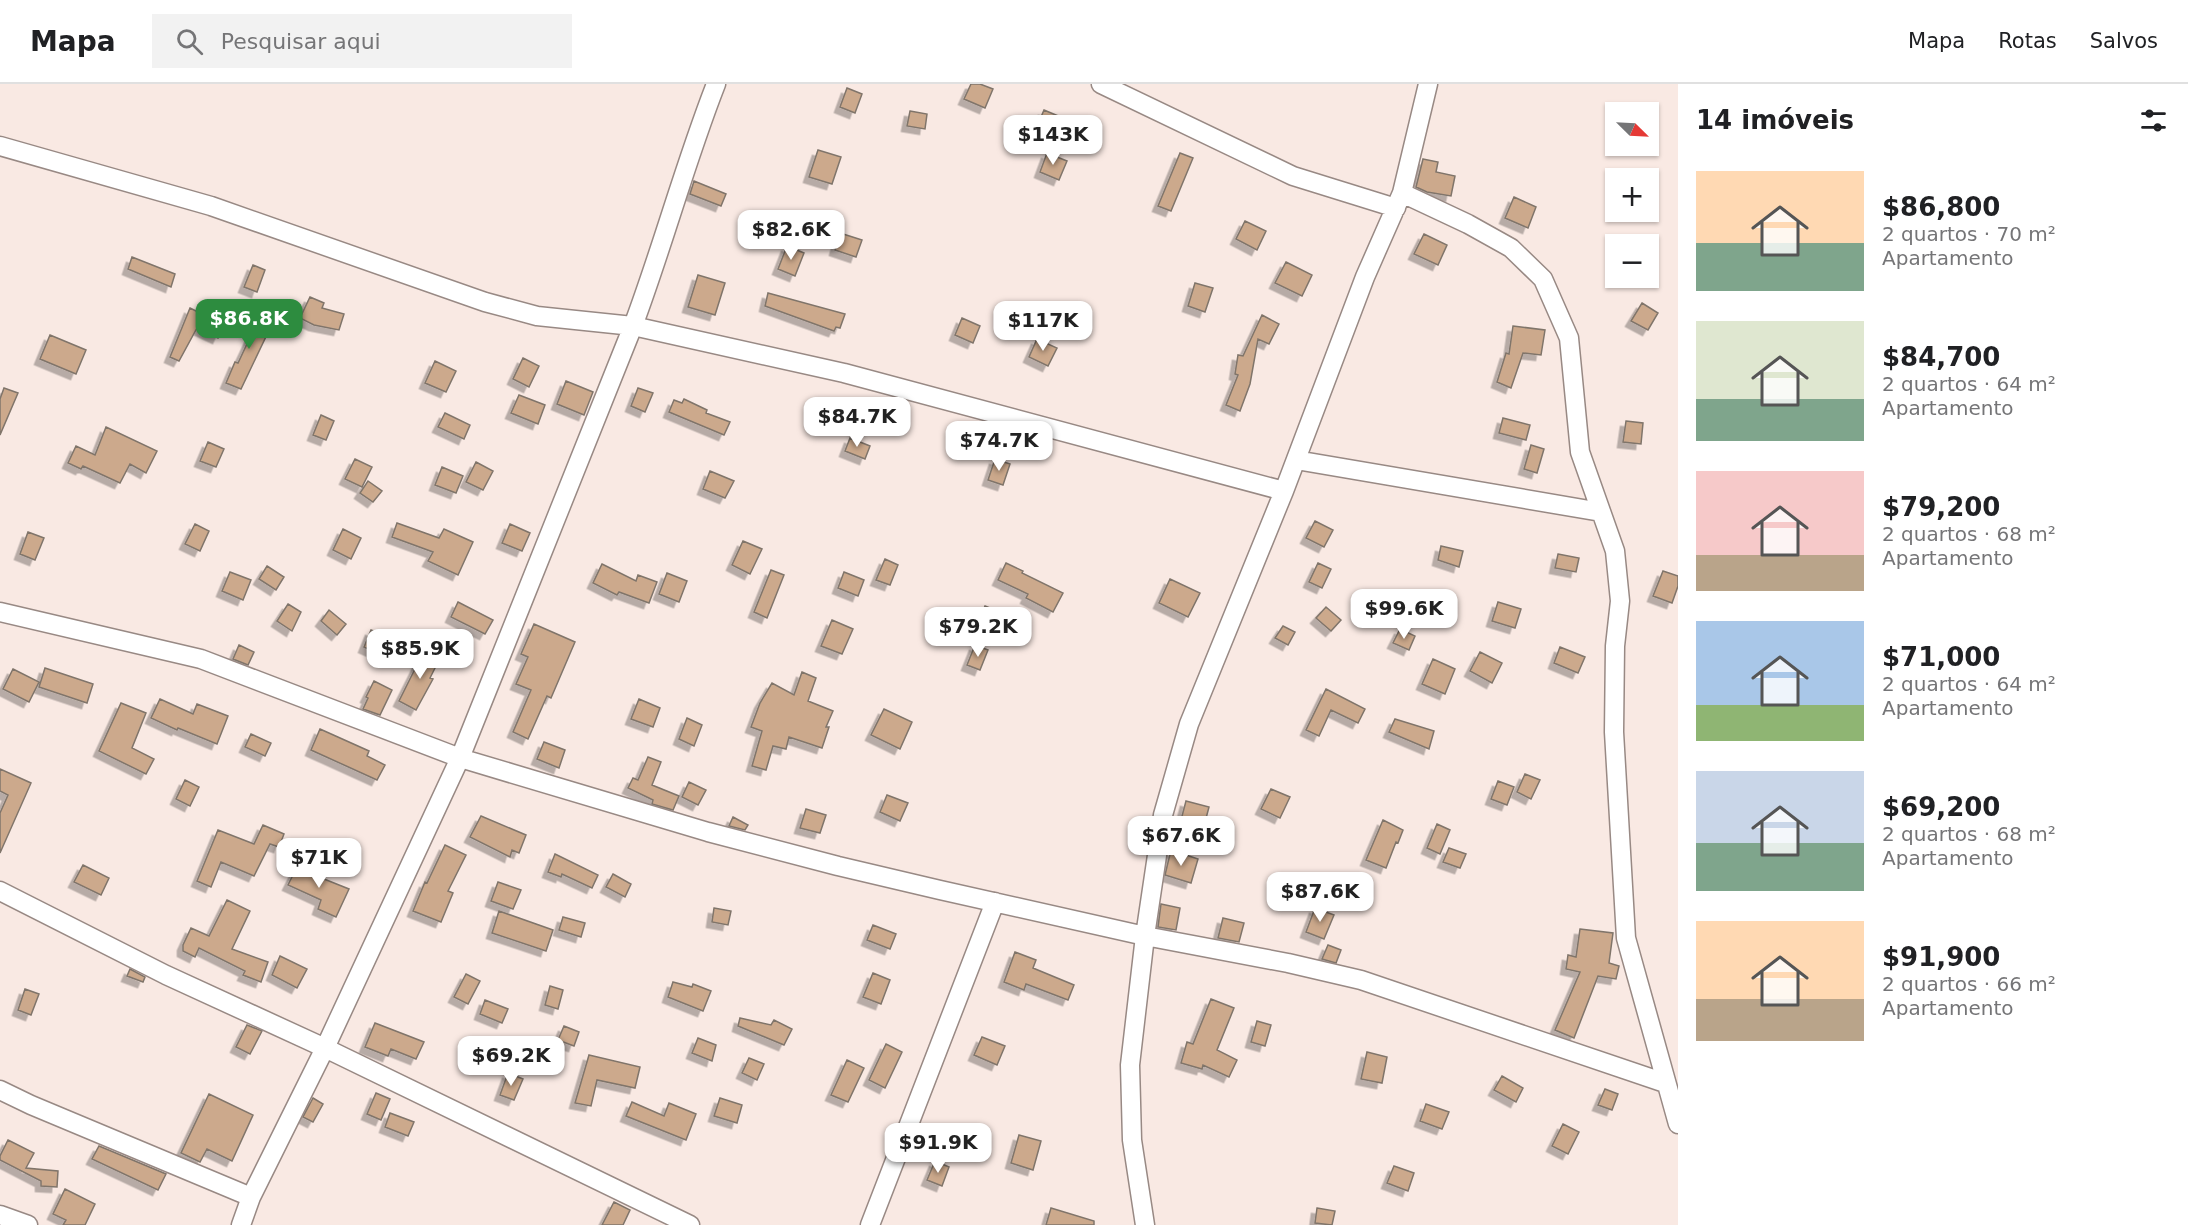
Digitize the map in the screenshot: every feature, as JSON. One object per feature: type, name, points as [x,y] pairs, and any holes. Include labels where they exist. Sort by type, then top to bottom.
[{"type":"street","points":[[241,1225],[251,1197],[325,1048],[460,758],[633,326],[653,272],[702,119],[716,84]]},
{"type":"street","points":[[1101,84],[1293,176],[1399,201],[1468,224],[1511,248],[1543,279],[1569,338],[1580,453],[1615,551],[1620,601],[1615,646],[1614,732],[1626,938],[1678,1124]]},
{"type":"street","points":[[1145,1225],[1132,1140],[1130,1065],[1144,936],[1163,815],[1189,724],[1284,491],[1365,277],[1399,201],[1428,84]]},
{"type":"street","points":[[0,146],[211,206],[485,302],[537,316],[633,326],[843,373],[1284,491]]},
{"type":"street","points":[[1296,460],[1601,512]]},
{"type":"street","points":[[0,612],[201,659],[460,758],[708,832],[838,866],[1144,936],[1288,963],[1361,980],[1665,1083]]},
{"type":"street","points":[[0,891],[166,975],[325,1048],[690,1225]]},
{"type":"street","points":[[870,1225],[995,902]]},
{"type":"street","points":[[0,1090],[251,1197]]},
{"type":"street","points":[[0,1215],[28,1225]]},
{"type":"building","points":[[971,84],[980,84],[993,89],[985,108],[964,99]]},
{"type":"building","points":[[847,88],[862,94],[855,113],[840,107]]},
{"type":"building","points":[[1044,110],[1063,118],[1054,139],[1035,131]]},
{"type":"building","points":[[910,111],[927,114],[925,129],[907,126]]},
{"type":"building","points":[[818,150],[841,157],[832,184],[809,177]]},
{"type":"building","points":[[1047,153],[1067,161],[1059,180],[1040,172]]},
{"type":"building","points":[[1180,153],[1193,158],[1171,211],[1158,206]]},
{"type":"building","points":[[1423,159],[1438,162],[1436,172],[1455,176],[1451,196],[1427,192],[1416,187]]},
{"type":"building","points":[[694,181],[726,194],[721,206],[690,194]]},
{"type":"building","points":[[1514,197],[1536,207],[1528,228],[1505,218]]},
{"type":"building","points":[[1245,221],[1266,231],[1257,250],[1236,239]]},
{"type":"building","points":[[840,233],[862,240],[856,257],[835,250]]},
{"type":"building","points":[[1424,234],[1447,245],[1438,265],[1414,254]]},
{"type":"building","points":[[787,246],[804,253],[795,276],[778,269]]},
{"type":"building","points":[[132,257],[175,274],[171,287],[128,269]]},
{"type":"building","points":[[1286,262],[1312,275],[1302,296],[1275,283]]},
{"type":"building","points":[[253,265],[265,270],[257,292],[244,287]]},
{"type":"building","points":[[698,275],[725,283],[715,315],[688,307]]},
{"type":"building","points":[[1195,283],[1213,288],[1205,312],[1188,306]]},
{"type":"building","points":[[768,293],[845,314],[840,328],[836,327],[834,331],[765,306]]},
{"type":"building","points":[[310,297],[324,303],[322,308],[344,314],[339,330],[314,325],[300,318]]},
{"type":"building","points":[[1642,303],[1658,313],[1648,330],[1631,321]]},
{"type":"building","points":[[190,308],[224,325],[218,338],[197,328],[179,361],[170,357]]},
{"type":"building","points":[[249,312],[272,324],[241,389],[226,383],[253,331],[243,326]]},
{"type":"building","points":[[1262,315],[1279,324],[1269,344],[1258,339],[1250,384],[1240,411],[1226,405],[1238,375],[1235,374],[1238,355],[1243,356]]},
{"type":"building","points":[[962,318],[980,326],[973,343],[955,335]]},
{"type":"building","points":[[1513,326],[1545,330],[1541,355],[1523,353],[1511,388],[1497,382],[1506,353],[1509,354]]},
{"type":"building","points":[[50,335],[86,350],[76,374],[40,359]]},
{"type":"building","points":[[1037,339],[1057,348],[1048,366],[1029,357]]},
{"type":"building","points":[[523,358],[539,366],[529,387],[513,379]]},
{"type":"building","points":[[435,361],[456,371],[446,392],[425,383]]},
{"type":"building","points":[[566,381],[593,392],[584,415],[557,404]]},
{"type":"building","points":[[4,388],[18,393],[0,435],[0,399]]},
{"type":"building","points":[[638,388],[653,393],[645,412],[631,406]]},
{"type":"building","points":[[519,395],[545,405],[538,424],[511,413]]},
{"type":"building","points":[[684,399],[707,410],[706,413],[730,422],[724,435],[669,412],[674,400],[682,403]]},
{"type":"building","points":[[445,413],[470,425],[464,439],[438,427]]},
{"type":"building","points":[[321,415],[334,421],[326,440],[313,435]]},
{"type":"building","points":[[1503,418],[1530,425],[1526,440],[1499,433]]},
{"type":"building","points":[[1626,421],[1643,423],[1641,444],[1623,442]]},
{"type":"building","points":[[106,427],[157,451],[146,473],[130,464],[120,483],[83,466],[81,469],[68,463],[76,446],[95,455]]},
{"type":"building","points":[[850,438],[870,446],[865,459],[845,451]]},
{"type":"building","points":[[208,442],[224,449],[216,467],[200,461]]},
{"type":"building","points":[[1531,445],[1544,449],[1537,473],[1524,469]]},
{"type":"building","points":[[355,459],[372,467],[362,487],[345,479]]},
{"type":"building","points":[[995,459],[1010,464],[1003,485],[988,480]]},
{"type":"building","points":[[476,462],[493,471],[483,490],[466,482]]},
{"type":"building","points":[[442,467],[463,476],[456,493],[435,485]]},
{"type":"building","points":[[710,471],[734,481],[725,498],[703,489]]},
{"type":"building","points":[[368,481],[382,491],[373,502],[360,493]]},
{"type":"building","points":[[1315,521],[1333,530],[1324,547],[1306,538]]},
{"type":"building","points":[[397,523],[439,538],[444,529],[473,542],[458,575],[428,561],[433,552],[392,537]]},
{"type":"building","points":[[195,524],[209,531],[200,551],[185,544]]},
{"type":"building","points":[[510,524],[530,533],[522,551],[502,543]]},
{"type":"building","points":[[343,529],[361,538],[351,559],[333,550]]},
{"type":"building","points":[[28,532],[44,538],[35,560],[20,554]]},
{"type":"building","points":[[743,541],[762,549],[750,574],[732,565]]},
{"type":"building","points":[[1441,546],[1463,551],[1459,567],[1438,560]]},
{"type":"building","points":[[1558,554],[1579,558],[1576,572],[1555,568]]},
{"type":"building","points":[[885,559],[898,565],[890,585],[876,580]]},
{"type":"building","points":[[1006,563],[1063,593],[1053,612],[1026,598],[1028,594],[998,580]]},
{"type":"building","points":[[1318,563],[1331,569],[1322,588],[1309,582]]},
{"type":"building","points":[[602,564],[636,581],[638,575],[657,582],[649,603],[619,592],[617,595],[593,583]]},
{"type":"building","points":[[267,566],[284,577],[276,590],[259,579]]},
{"type":"building","points":[[771,570],[784,575],[767,618],[754,612]]},
{"type":"building","points":[[1663,571],[1678,576],[1678,586],[1672,603],[1653,596]]},
{"type":"building","points":[[230,572],[251,580],[243,600],[222,591]]},
{"type":"building","points":[[844,572],[864,580],[858,596],[838,588]]},
{"type":"building","points":[[667,573],[687,581],[679,602],[659,594]]},
{"type":"building","points":[[1170,579],[1200,593],[1188,617],[1159,603]]},
{"type":"building","points":[[458,602],[493,620],[485,634],[451,617]]},
{"type":"building","points":[[1498,602],[1521,609],[1515,628],[1492,621]]},
{"type":"building","points":[[288,604],[301,612],[292,631],[277,621]]},
{"type":"building","points":[[985,606],[1002,613],[996,627],[979,620]]},
{"type":"building","points":[[1326,607],[1341,620],[1331,631],[1316,618]]},
{"type":"building","points":[[329,610],[346,624],[337,635],[321,621]]},
{"type":"building","points":[[832,620],[853,629],[842,654],[821,646]]},
{"type":"building","points":[[534,624],[575,642],[551,698],[547,696],[528,739],[513,732],[531,690],[516,684],[528,657],[521,654]]},
{"type":"building","points":[[1283,626],[1295,632],[1288,645],[1275,638]]},
{"type":"building","points":[[1400,629],[1415,636],[1409,650],[1393,643]]},
{"type":"building","points":[[371,630],[390,638],[382,655],[364,647]]},
{"type":"building","points":[[239,645],[254,652],[248,665],[233,659]]},
{"type":"building","points":[[975,645],[988,650],[980,670],[967,665]]},
{"type":"building","points":[[1560,647],[1585,657],[1578,673],[1554,663]]},
{"type":"building","points":[[425,649],[441,656],[430,678],[433,679],[416,710],[399,701]]},
{"type":"building","points":[[1480,652],[1502,663],[1492,683],[1470,671]]},
{"type":"building","points":[[1433,659],[1455,669],[1445,694],[1422,684]]},
{"type":"building","points":[[45,668],[93,684],[87,703],[39,687]]},
{"type":"building","points":[[13,669],[39,682],[29,702],[3,689]]},
{"type":"building","points":[[802,672],[816,678],[808,701],[833,711],[826,727],[829,727],[822,748],[789,737],[786,749],[773,746],[766,770],[752,766],[762,731],[751,727],[760,703],[772,683],[794,695]]},
{"type":"building","points":[[374,681],[392,690],[380,715],[363,709]]},
{"type":"building","points":[[1326,689],[1365,709],[1358,723],[1331,710],[1319,736],[1306,730]]},
{"type":"building","points":[[160,699],[193,714],[197,704],[228,716],[217,744],[151,718]]},
{"type":"building","points":[[639,699],[660,708],[653,727],[631,719]]},
{"type":"building","points":[[121,703],[146,713],[132,748],[154,759],[146,774],[99,751]]},
{"type":"building","points":[[884,709],[912,722],[900,749],[871,735]]},
{"type":"building","points":[[687,718],[702,725],[694,746],[679,739]]},
{"type":"building","points":[[1395,719],[1434,731],[1429,749],[1389,732]]},
{"type":"building","points":[[320,729],[369,751],[367,756],[385,765],[377,780],[311,750]]},
{"type":"building","points":[[251,734],[271,743],[265,756],[245,747]]},
{"type":"building","points":[[544,742],[565,750],[559,768],[537,759]]},
{"type":"building","points":[[648,757],[661,762],[652,785],[679,796],[673,810],[652,804],[653,800],[628,788],[633,778],[638,780]]},
{"type":"building","points":[[0,769],[31,783],[0,853],[0,813],[8,795],[0,791]]},
{"type":"building","points":[[1525,774],[1540,780],[1531,799],[1517,792]]},
{"type":"building","points":[[185,780],[199,787],[190,806],[176,799]]},
{"type":"building","points":[[1498,781],[1514,787],[1507,805],[1491,799]]},
{"type":"building","points":[[689,782],[706,790],[698,805],[682,797]]},
{"type":"building","points":[[1271,789],[1290,797],[1280,818],[1261,809]]},
{"type":"building","points":[[887,795],[908,803],[900,821],[880,812]]},
{"type":"building","points":[[1186,801],[1209,807],[1204,826],[1181,820]]},
{"type":"building","points":[[806,809],[826,815],[820,833],[800,828]]},
{"type":"building","points":[[481,816],[526,835],[519,853],[512,850],[510,857],[470,837]]},
{"type":"building","points":[[733,817],[748,825],[745,830],[729,826]]},
{"type":"building","points":[[1383,820],[1403,830],[1386,868],[1366,860]]},
{"type":"building","points":[[1437,824],[1450,830],[1440,854],[1427,848]]},
{"type":"building","points":[[263,825],[284,834],[279,847],[270,844],[254,876],[221,862],[211,887],[197,881],[218,830],[254,844]]},
{"type":"building","points":[[445,845],[466,855],[448,891],[453,893],[441,922],[413,911],[425,882],[427,883]]},
{"type":"building","points":[[1449,848],[1466,854],[1460,868],[1443,862]]},
{"type":"building","points":[[1171,850],[1198,859],[1191,883],[1165,875]]},
{"type":"building","points":[[555,854],[598,875],[592,888],[562,874],[561,877],[548,872]]},
{"type":"building","points":[[299,863],[325,875],[324,879],[349,889],[336,917],[318,909],[321,900],[288,885]]},
{"type":"building","points":[[83,865],[109,878],[101,895],[74,882]]},
{"type":"building","points":[[613,874],[631,884],[625,897],[606,887]]},
{"type":"building","points":[[498,882],[521,890],[513,909],[491,901]]},
{"type":"building","points":[[227,900],[250,911],[232,949],[268,962],[261,982],[243,975],[245,971],[199,948],[195,957],[183,951],[183,945],[191,928],[209,936]]},
{"type":"building","points":[[1161,904],[1180,908],[1176,930],[1158,927]]},
{"type":"building","points":[[714,908],[731,911],[728,925],[712,922]]},
{"type":"building","points":[[1315,908],[1334,915],[1324,939],[1306,932]]},
{"type":"building","points":[[499,911],[553,930],[546,951],[492,933]]},
{"type":"building","points":[[563,917],[585,923],[581,937],[559,930]]},
{"type":"building","points":[[1223,918],[1244,923],[1239,942],[1218,938]]},
{"type":"building","points":[[873,925],[896,934],[890,949],[867,940]]},
{"type":"building","points":[[1580,929],[1613,933],[1609,963],[1619,966],[1616,979],[1598,976],[1574,1038],[1555,1030],[1580,972],[1566,969],[1568,955],[1576,957]]},
{"type":"building","points":[[1328,945],[1341,950],[1336,963],[1322,959]]},
{"type":"building","points":[[1015,952],[1036,960],[1033,968],[1074,985],[1068,1000],[1026,984],[1024,990],[1004,982]]},
{"type":"building","points":[[280,956],[307,969],[297,988],[272,975]]},
{"type":"building","points":[[130,969],[145,977],[143,982],[127,976]]},
{"type":"building","points":[[873,973],[890,980],[881,1004],[863,997]]},
{"type":"building","points":[[466,974],[480,981],[468,1004],[454,997]]},
{"type":"building","points":[[673,982],[692,987],[693,984],[711,991],[703,1011],[668,997]]},
{"type":"building","points":[[550,986],[563,990],[558,1009],[545,1005]]},
{"type":"building","points":[[25,989],[39,994],[31,1015],[18,1010]]},
{"type":"building","points":[[1211,999],[1234,1008],[1217,1050],[1237,1060],[1229,1077],[1203,1065],[1202,1069],[1181,1063],[1187,1042],[1193,1044]]},
{"type":"building","points":[[485,1000],[508,1009],[502,1023],[480,1014]]},
{"type":"building","points":[[740,1018],[771,1025],[774,1020],[792,1029],[784,1045],[738,1026]]},
{"type":"building","points":[[1257,1021],[1271,1025],[1265,1046],[1251,1042]]},
{"type":"building","points":[[375,1023],[424,1042],[416,1059],[391,1049],[388,1056],[365,1047]]},
{"type":"building","points":[[247,1025],[262,1031],[250,1054],[236,1047]]},
{"type":"building","points":[[564,1026],[579,1032],[574,1046],[558,1040]]},
{"type":"building","points":[[982,1037],[1005,1046],[997,1065],[974,1055]]},
{"type":"building","points":[[698,1038],[716,1045],[712,1061],[692,1053]]},
{"type":"building","points":[[886,1044],[902,1052],[885,1088],[869,1080]]},
{"type":"building","points":[[1367,1052],[1387,1057],[1382,1083],[1361,1079]]},
{"type":"building","points":[[589,1055],[640,1067],[635,1088],[597,1080],[591,1106],[575,1103]]},
{"type":"building","points":[[749,1058],[764,1064],[757,1080],[742,1073]]},
{"type":"building","points":[[847,1060],[864,1068],[848,1102],[831,1095]]},
{"type":"building","points":[[508,1073],[523,1079],[514,1100],[500,1095]]},
{"type":"building","points":[[1502,1076],[1523,1088],[1516,1102],[1494,1090]]},
{"type":"building","points":[[1605,1089],[1618,1094],[1612,1110],[1598,1105]]},
{"type":"building","points":[[376,1093],[390,1099],[381,1120],[367,1114]]},
{"type":"building","points":[[209,1094],[253,1115],[232,1161],[207,1149],[200,1162],[181,1153]]},
{"type":"building","points":[[313,1098],[323,1104],[313,1122],[303,1117]]},
{"type":"building","points":[[720,1098],[742,1105],[737,1123],[714,1116]]},
{"type":"building","points":[[632,1102],[664,1116],[669,1103],[696,1114],[686,1140],[626,1116]]},
{"type":"building","points":[[1426,1104],[1449,1112],[1442,1129],[1420,1121]]},
{"type":"building","points":[[390,1113],[414,1122],[408,1136],[385,1127]]},
{"type":"building","points":[[1563,1124],[1579,1132],[1568,1154],[1552,1146]]},
{"type":"building","points":[[1019,1135],[1041,1141],[1033,1170],[1011,1163]]},
{"type":"building","points":[[8,1140],[34,1153],[26,1168],[58,1171],[57,1187],[41,1186],[41,1181],[0,1160]]},
{"type":"building","points":[[99,1146],[166,1174],[158,1190],[92,1159]]},
{"type":"building","points":[[935,1161],[949,1167],[942,1186],[927,1180]]},
{"type":"building","points":[[1394,1166],[1414,1173],[1408,1191],[1387,1183]]},
{"type":"building","points":[[65,1189],[95,1204],[85,1225],[63,1225],[66,1220],[53,1214]]},
{"type":"building","points":[[614,1202],[630,1210],[623,1225],[602,1225]]},
{"type":"building","points":[[1051,1208],[1094,1221],[1094,1225],[1046,1225]]},
{"type":"building","points":[[1317,1208],[1335,1211],[1332,1225],[1315,1223]]}]
